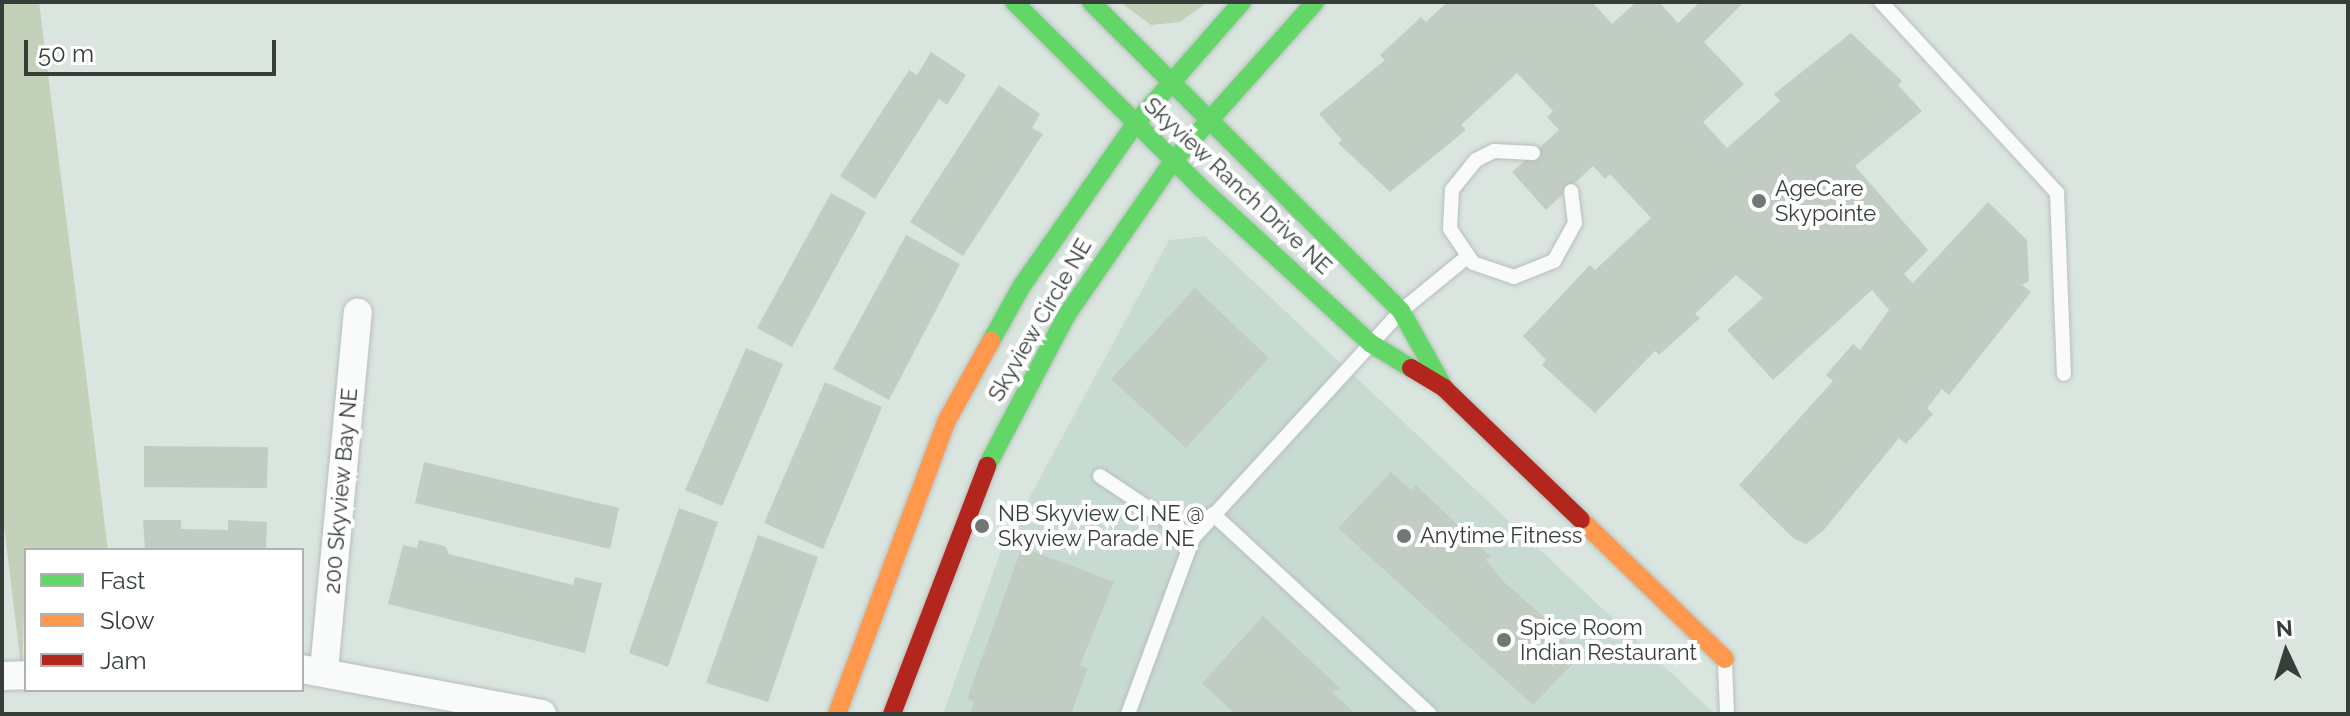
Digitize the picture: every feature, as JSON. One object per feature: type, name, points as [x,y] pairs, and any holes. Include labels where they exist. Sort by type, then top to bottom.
[{"type":"street","name":"Skyview Ranch Drive NE","points":[[1014,2],[1173,161],[1370,343],[1444,388],[1725,659]]},
{"type":"street","name":"Skyview Ranch Drive NE","points":[[1091,2],[1209,116],[1401,311],[1444,388]]},
{"type":"street","name":"Skyview Circle NE","points":[[837,714],[946,422],[1021,287],[1136,123],[1171,79],[1242,2]]},
{"type":"street","name":"Skyview Circle NE","points":[[892,714],[994,448],[1066,316],[1173,161],[1209,116],[1315,2]]},
{"type":"street","name":"200 Skyview Bay NE","points":[[313,669],[358,313]]},
{"type":"street","points":[[313,669],[542,714]]},
{"type":"street","points":[[2,676],[24,675]]},
{"type":"lane","points":[[1881,2],[2057,193],[2064,374]]},
{"type":"lane","points":[[1533,153],[1494,151],[1462,173],[1448,210],[1450,229],[1467,257],[1492,274],[1514,277],[1554,261],[1575,223],[1571,191]]},
{"type":"lane","points":[[1128,714],[1193,538],[1401,311],[1467,257]]},
{"type":"lane","points":[[1100,476],[1193,538]]},
{"type":"lane","points":[[1213,514],[1430,714]]},
{"type":"lane","points":[[1725,659],[1727,714]]},
{"type":"shaded area","points":[[2,2],[39,2],[108,548],[24,548],[22,675],[2,509]]},
{"type":"shaded area","points":[[1120,2],[1208,2],[1180,22],[1151,25]]},
{"type":"shaded area","points":[[1205,236],[1715,714],[943,714],[1002,548],[1169,240]]},
{"type":"building","name":"AgeCare Skypointe","points":[[1447,2],[1592,2],[1612,24],[1636,2],[1659,2],[1678,23],[1700,2],[1744,2],[1704,42],[1744,84],[1703,122],[1727,148],[1780,101],[1774,94],[1851,33],[1902,81],[1898,85],[1922,111],[1855,166],[1928,250],[1904,274],[1913,283],[1988,202],[2027,240],[2029,281],[2022,285],[2031,292],[1949,395],[1942,389],[1927,408],[1933,414],[1906,444],[1899,438],[1823,531],[1806,544],[1793,538],[1739,485],[1833,381],[1826,375],[1853,344],[1860,350],[1889,310],[1872,290],[1773,380],[1727,330],[1763,298],[1736,275],[1695,314],[1700,318],[1659,355],[1655,351],[1595,413],[1542,365],[1546,360],[1523,336],[1590,265],[1595,270],[1651,218],[1610,174],[1605,179],[1593,166],[1546,210],[1512,172],[1559,130],[1547,117],[1553,111],[1517,73],[1461,125],[1466,130],[1390,192],[1338,143],[1342,140],[1319,114],[1385,60],[1380,55],[1421,17],[1426,22]]},
{"type":"building","points":[[931,52],[966,75],[947,105],[939,99],[875,199],[840,176],[909,70],[917,75]]},
{"type":"building","points":[[999,85],[1040,114],[1032,128],[1043,134],[963,256],[910,222]]},
{"type":"building","points":[[831,193],[866,212],[792,347],[757,328]]},
{"type":"building","points":[[906,235],[960,264],[889,400],[833,369]]},
{"type":"building","points":[[1195,288],[1269,358],[1186,448],[1111,379]]},
{"type":"building","points":[[746,348],[783,364],[722,506],[685,490]]},
{"type":"building","points":[[825,382],[882,407],[823,549],[764,523]]},
{"type":"building","points":[[144,446],[268,447],[267,488],[144,487]]},
{"type":"building","points":[[424,462],[619,508],[610,549],[415,503]]},
{"type":"building","points":[[1391,472],[1411,490],[1416,485],[1490,556],[1486,560],[1503,581],[1560,631],[1557,635],[1579,657],[1533,705],[1338,528]]},
{"type":"building","points":[[679,508],[718,522],[668,667],[629,653]]},
{"type":"building","points":[[143,520],[181,520],[181,529],[228,530],[228,520],[267,522],[266,548],[145,548]]},
{"type":"building","points":[[758,535],[818,557],[768,702],[706,683]]},
{"type":"building","points":[[419,540],[445,546],[449,554],[573,585],[575,577],[602,583],[585,653],[388,604],[403,545],[417,548]]},
{"type":"building","points":[[1022,547],[1114,582],[1080,665],[1088,668],[1071,714],[970,714],[974,702],[967,699]]},
{"type":"building","points":[[1263,616],[1340,688],[1332,692],[1356,714],[1235,714],[1202,683]]},
{"type":"traffic: fast","points":[[1014,2],[1200,187],[1370,343],[1411,368]]},
{"type":"traffic: fast","points":[[1091,2],[1401,311],[1442,384]]},
{"type":"traffic: fast","points":[[991,341],[1021,287],[1136,123],[1242,2]]},
{"type":"traffic: fast","points":[[987,466],[1066,316],[1173,161],[1315,2]]},
{"type":"traffic: slow","points":[[837,714],[946,422],[991,341]]},
{"type":"traffic: slow","points":[[1581,520],[1725,659]]},
{"type":"traffic: jam","points":[[1411,368],[1444,388],[1581,520]]},
{"type":"traffic: jam","points":[[892,714],[987,466]]},
{"type":"place","name":"AgeCare Skypointe","points":[[1759,201]]},
{"type":"place","name":"NB Skyview CI NE @ Skyview Parade NE","points":[[982,526]]},
{"type":"place","name":"Anytime Fitness","points":[[1404,536]]},
{"type":"place","name":"Spice Room Indian Restaurant","points":[[1504,640]]}]
